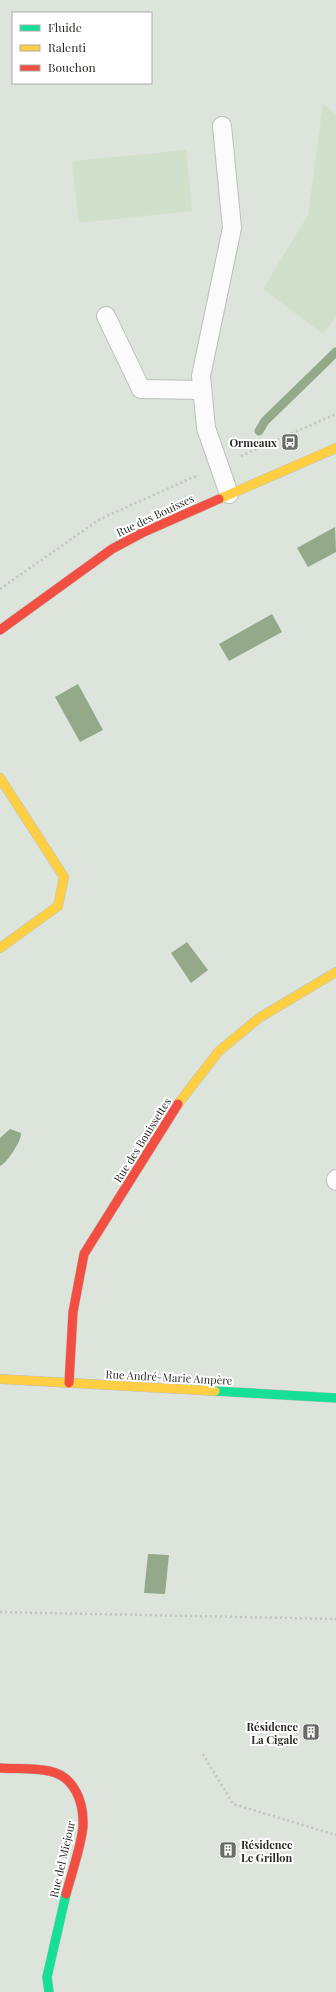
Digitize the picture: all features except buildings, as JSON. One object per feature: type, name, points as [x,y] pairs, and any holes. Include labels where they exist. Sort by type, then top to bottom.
[{"type":"street","name":"Rue des Bouisses","points":[[0,630],[112,549],[142,533],[336,448]]},
{"type":"street","points":[[0,778],[64,877],[58,906],[0,948]]},
{"type":"street","name":"Rue des Bouissettes","points":[[70,1383],[73,1312],[84,1254],[177,1106],[219,1051],[259,1018],[336,972]]},
{"type":"street","name":"Rue André-Marie Ampère","points":[[0,1379],[336,1398]]},
{"type":"street","name":"Rue del Miejour","points":[[0,1768],[50,1771],[62,1776],[73,1785],[82,1806],[83,1828],[47,1977],[49,1992]]},
{"type":"lane","points":[[222,126],[232,228],[201,376],[206,428],[229,494]]},
{"type":"lane","points":[[106,316],[141,389],[202,390]]},
{"type":"path","points":[[0,1612],[336,1619]]},
{"type":"path","points":[[203,1754],[233,1804],[336,1835]]},
{"type":"shaded area","points":[[323,104],[336,114],[336,317],[323,334],[263,289],[308,215]]},
{"type":"shaded area","points":[[186,150],[192,211],[79,223],[72,161]]},
{"type":"shaded area","points":[[335,527],[336,552],[308,567],[297,548]]},
{"type":"shaded area","points":[[272,614],[282,632],[229,661],[219,644]]},
{"type":"shaded area","points":[[78,684],[103,730],[80,742],[55,697]]},
{"type":"shaded area","points":[[187,942],[208,970],[191,983],[171,953]]},
{"type":"shaded area","points":[[10,1129],[21,1133],[21,1136],[17,1146],[10,1156],[0,1166],[0,1138]]},
{"type":"shaded area","points":[[148,1554],[169,1555],[165,1594],[144,1593]]},
{"type":"waterway","points":[[259,431],[265,421],[336,352]]},
{"type":"traffic: fast","points":[[215,1391],[336,1398]]},
{"type":"traffic: fast","points":[[49,1992],[47,1977],[66,1894]]},
{"type":"traffic: slow","points":[[219,499],[336,448]]},
{"type":"traffic: slow","points":[[0,778],[64,877],[58,906],[0,948]]},
{"type":"traffic: slow","points":[[178,1104],[219,1051],[259,1018],[336,972]]},
{"type":"traffic: slow","points":[[0,1379],[215,1391]]},
{"type":"traffic: jam","points":[[0,630],[112,549],[142,533],[219,499]]},
{"type":"traffic: jam","points":[[69,1383],[73,1312],[84,1254],[178,1104]]},
{"type":"traffic: jam","points":[[0,1768],[49,1771],[65,1778],[76,1792],[82,1808],[83,1826],[66,1894]]},
{"type":"place","name":"Ormeaux","points":[[290,442]]},
{"type":"place","name":"Résidence La Cigale","points":[[311,1732]]},
{"type":"place","name":"Résidence Le Grillon","points":[[228,1850]]}]
